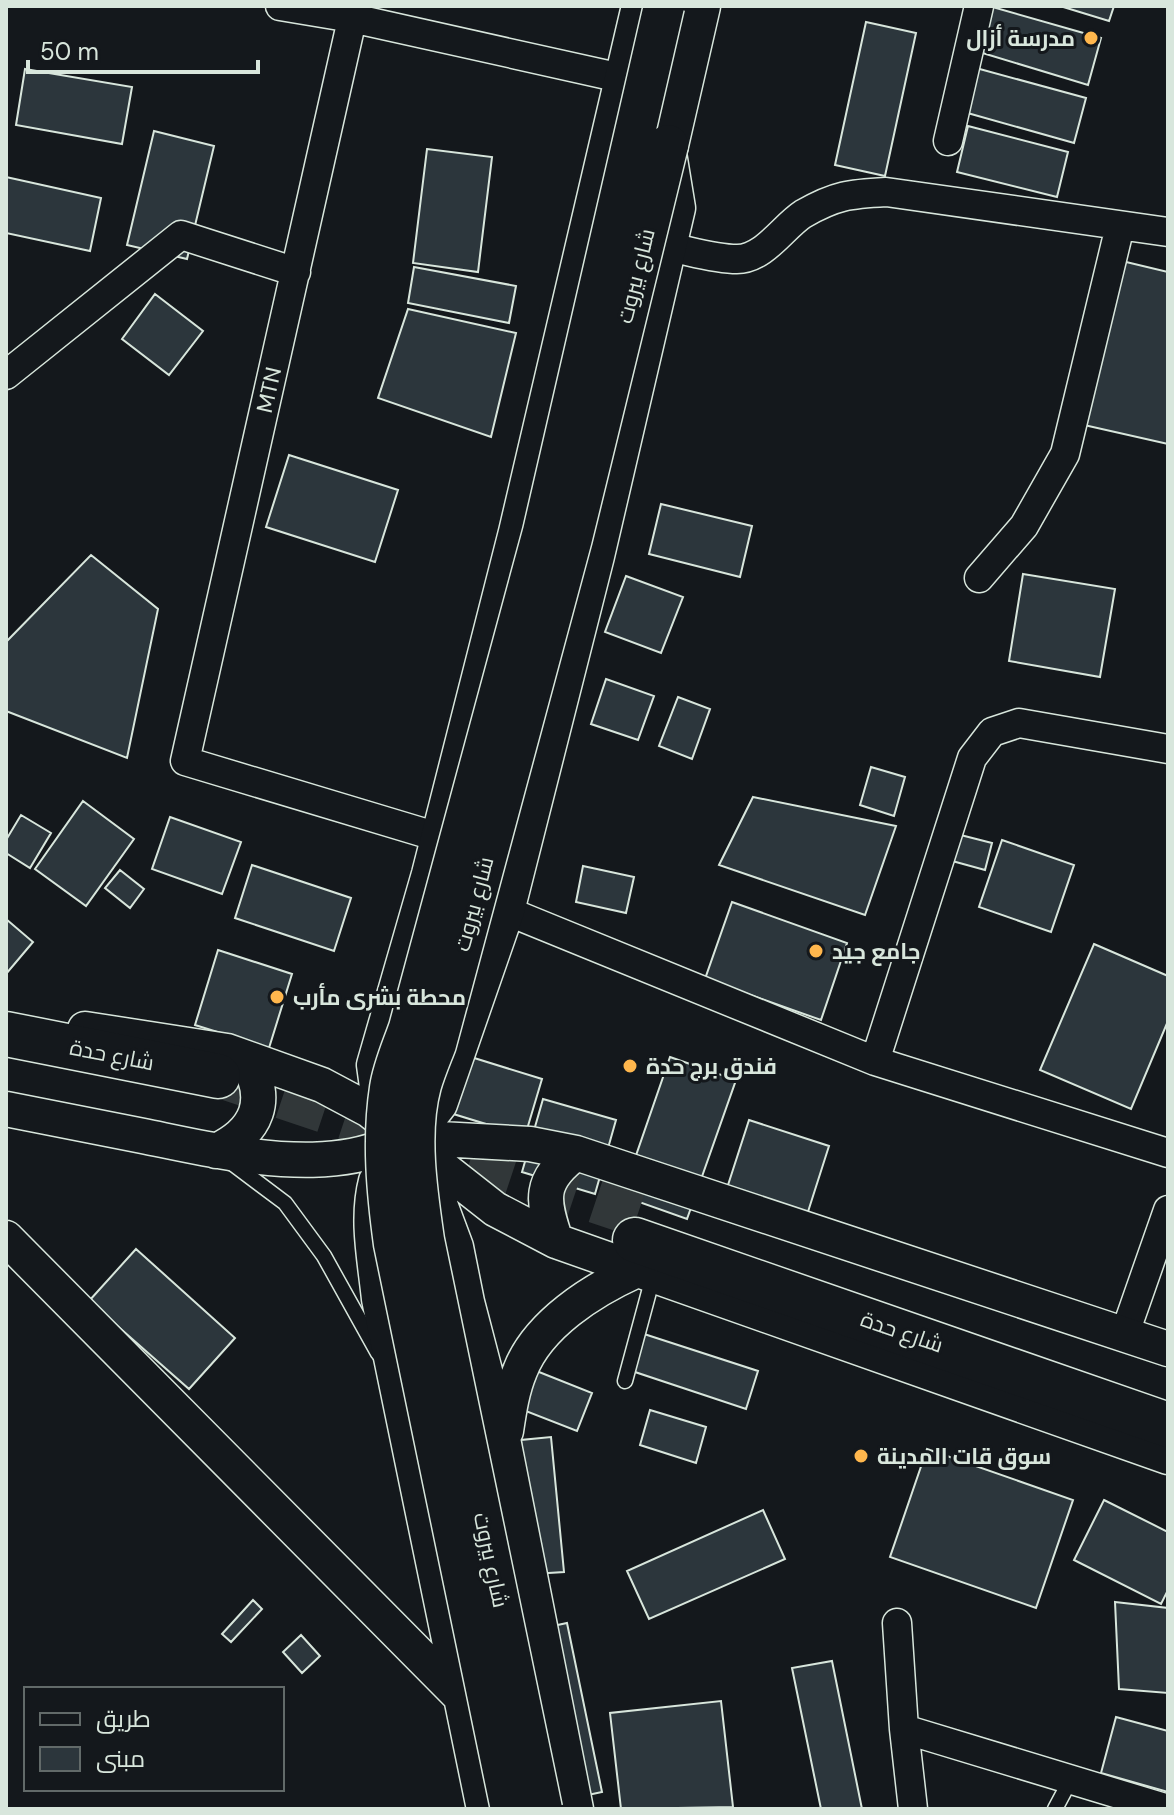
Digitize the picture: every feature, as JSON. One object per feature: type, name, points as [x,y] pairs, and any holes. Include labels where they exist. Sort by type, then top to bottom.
[{"type":"main road","name":"شارع بيروت","points":[[511,1809],[394,1244],[388,1195],[386,1133],[390,1085],[409,1028],[543,532],[664,6]]},
{"type":"main road","name":"شارع بيروت","points":[[542,1809],[424,1240],[416,1187],[420,1087],[436,1044],[572,538],[700,6]]},
{"type":"main road","name":"شارع حدة","points":[[6,1034],[225,1078]]},
{"type":"main road","name":"شارع حدة","points":[[6,1057],[225,1078]]},
{"type":"main road","name":"شارع حدة","points":[[642,1251],[1168,1392]]},
{"type":"main road","name":"شارع حدة","points":[[642,1251],[1168,1425]]},
{"type":"street","points":[[280,6],[353,12],[621,78]]},
{"type":"street","points":[[576,1809],[504,1444],[456,1247],[437,1196],[378,1094],[374,1065],[429,874],[516,532],[639,6]]},
{"type":"street","points":[[948,141],[979,6]]},
{"type":"street","name":"MTN","points":[[353,12],[185,761],[438,837]]},
{"type":"street","points":[[6,1109],[216,1151],[274,1160],[326,1160],[363,1153],[403,1137],[431,1116],[440,1104],[507,911],[597,556],[678,208],[668,145]]},
{"type":"street","points":[[669,247],[737,259],[749,256],[801,216],[841,195],[886,192],[1168,232]]},
{"type":"street","points":[[979,578],[1024,526],[1065,454],[1120,226]]},
{"type":"street","points":[[6,375],[181,235],[296,272]]},
{"type":"street","points":[[875,1061],[972,758],[992,732],[1019,723],[1168,749]]},
{"type":"street","points":[[429,874],[507,911],[875,1061],[1168,1153]]},
{"type":"street","points":[[6,1018],[227,1051],[225,1078]]},
{"type":"street","points":[[225,1078],[339,1085],[374,1065]]},
{"type":"street","points":[[216,1151],[237,1141],[253,1122],[259,1103],[257,1078],[225,1078]]},
{"type":"street","points":[[322,1085],[369,1110],[495,1209],[556,1241],[642,1251],[1168,1457]]},
{"type":"street","points":[[440,1104],[530,1144]]},
{"type":"street","points":[[403,1137],[530,1144],[576,1153],[1168,1349]]},
{"type":"street","points":[[403,1137],[378,1173],[371,1200],[379,1299],[484,1809]]},
{"type":"street","points":[[556,1241],[545,1209],[548,1185],[559,1165],[576,1153]]},
{"type":"street","points":[[1125,1333],[1168,1210]]},
{"type":"street","points":[[6,1238],[460,1696]]},
{"type":"street","points":[[504,1444],[510,1402],[521,1368],[539,1340],[570,1309],[642,1251]]},
{"type":"street","points":[[897,1623],[913,1809]]},
{"type":"street","points":[[904,1729],[1168,1809]]},
{"type":"lane","points":[[216,1151],[285,1203],[324,1256],[396,1385]]},
{"type":"lane","points":[[625,1381],[642,1251]]},
{"type":"lane","points":[[1055,1809],[1071,1779]]},
{"type":"building","points":[[989,6],[1101,38],[1088,85],[976,51]]},
{"type":"building","points":[[1060,6],[1114,6],[1109,21]]},
{"type":"building","points":[[866,22],[916,33],[885,176],[835,165]]},
{"type":"building","points":[[976,68],[1086,98],[1074,143],[964,112]]},
{"type":"building","points":[[25,69],[132,87],[122,144],[16,125]]},
{"type":"building","points":[[968,126],[1068,152],[1057,197],[957,172]]},
{"type":"building","points":[[154,131],[214,146],[187,259],[127,245]]},
{"type":"building","points":[[427,149],[492,157],[478,272],[413,263]]},
{"type":"building","points":[[6,177],[101,198],[90,251],[6,233]]},
{"type":"building","points":[[1122,261],[1168,272],[1168,444],[1084,425]]},
{"type":"building","points":[[414,267],[516,286],[509,323],[408,303]]},
{"type":"building","points":[[155,294],[203,331],[169,375],[122,339]]},
{"type":"building","points":[[408,309],[516,333],[491,437],[378,398]]},
{"type":"building","points":[[289,455],[398,490],[375,562],[266,527]]},
{"type":"building","points":[[661,504],[752,526],[740,577],[649,554]]},
{"type":"building","points":[[91,555],[158,609],[127,758],[6,711],[6,642]]},
{"type":"building","points":[[1023,574],[1115,589],[1100,677],[1009,661]]},
{"type":"building","points":[[626,576],[683,597],[661,653],[605,632]]},
{"type":"building","points":[[606,679],[654,696],[638,740],[591,724]]},
{"type":"building","points":[[678,697],[710,709],[692,759],[659,746]]},
{"type":"building","points":[[871,767],[905,777],[894,816],[860,805]]},
{"type":"building","points":[[753,797],[896,826],[865,915],[719,865]]},
{"type":"building","points":[[83,801],[134,839],[86,906],[35,869]]},
{"type":"building","points":[[21,815],[51,833],[30,868],[6,853],[6,840]]},
{"type":"building","points":[[170,817],[241,842],[222,894],[152,869]]},
{"type":"building","points":[[941,830],[992,843],[985,870],[934,856]]},
{"type":"building","points":[[1002,840],[1074,865],[1051,932],[979,907]]},
{"type":"building","points":[[252,865],[351,898],[334,951],[235,918]]},
{"type":"building","points":[[583,866],[634,877],[626,913],[576,902]]},
{"type":"building","points":[[120,870],[144,889],[130,908],[105,888]]},
{"type":"building","points":[[732,902],[847,943],[821,1020],[705,979]]},
{"type":"building","points":[[6,919],[33,942],[6,974]]},
{"type":"building","points":[[1094,944],[1168,976],[1168,1021],[1131,1109],[1040,1070]]},
{"type":"building","points":[[218,950],[292,974],[269,1048],[195,1025]]},
{"type":"building","points":[[442,1048],[542,1079],[525,1136],[424,1105]]},
{"type":"building","points":[[670,1057],[736,1080],[687,1219],[622,1196]]},
{"type":"building","points":[[543,1099],[616,1120],[595,1194],[522,1172]]},
{"type":"building","points":[[749,1120],[829,1146],[798,1243],[718,1216]]},
{"type":"building","points":[[136,1249],[235,1338],[189,1389],[89,1301]]},
{"type":"building","points":[[641,1333],[758,1371],[746,1409],[629,1370]]},
{"type":"building","points":[[534,1370],[592,1393],[577,1431],[518,1408]]},
{"type":"building","points":[[650,1410],[706,1427],[696,1463],[640,1445]]},
{"type":"building","points":[[551,1437],[564,1572],[533,1574],[521,1440]]},
{"type":"building","points":[[927,1449],[1073,1500],[1036,1608],[890,1557]]},
{"type":"building","points":[[1104,1500],[1168,1532],[1168,1590],[1161,1604],[1074,1560]]},
{"type":"building","points":[[763,1510],[785,1559],[649,1619],[627,1571]]},
{"type":"building","points":[[253,1600],[262,1609],[231,1642],[222,1634]]},
{"type":"building","points":[[1115,1602],[1168,1608],[1168,1693],[1119,1689]]},
{"type":"building","points":[[567,1623],[602,1792],[555,1802],[520,1633]]},
{"type":"building","points":[[301,1635],[320,1656],[302,1673],[283,1652]]},
{"type":"building","points":[[832,1661],[862,1809],[821,1809],[792,1668]]},
{"type":"building","points":[[721,1701],[733,1807],[621,1809],[610,1713]]},
{"type":"building","points":[[1116,1717],[1168,1731],[1168,1792],[1101,1773]]},
{"type":"tunnel","points":[[220,1076],[643,1217]]},
{"type":"place","name":"مدرسة أزال","points":[[1091,38]]},
{"type":"place","name":"جامع جيد","points":[[816,951]]},
{"type":"place","name":"محطة بشرى مأرب","points":[[277,997]]},
{"type":"place","name":"فندق برج حدة","points":[[630,1066]]},
{"type":"place","name":"سوق قات المدينة","points":[[861,1456]]}]
